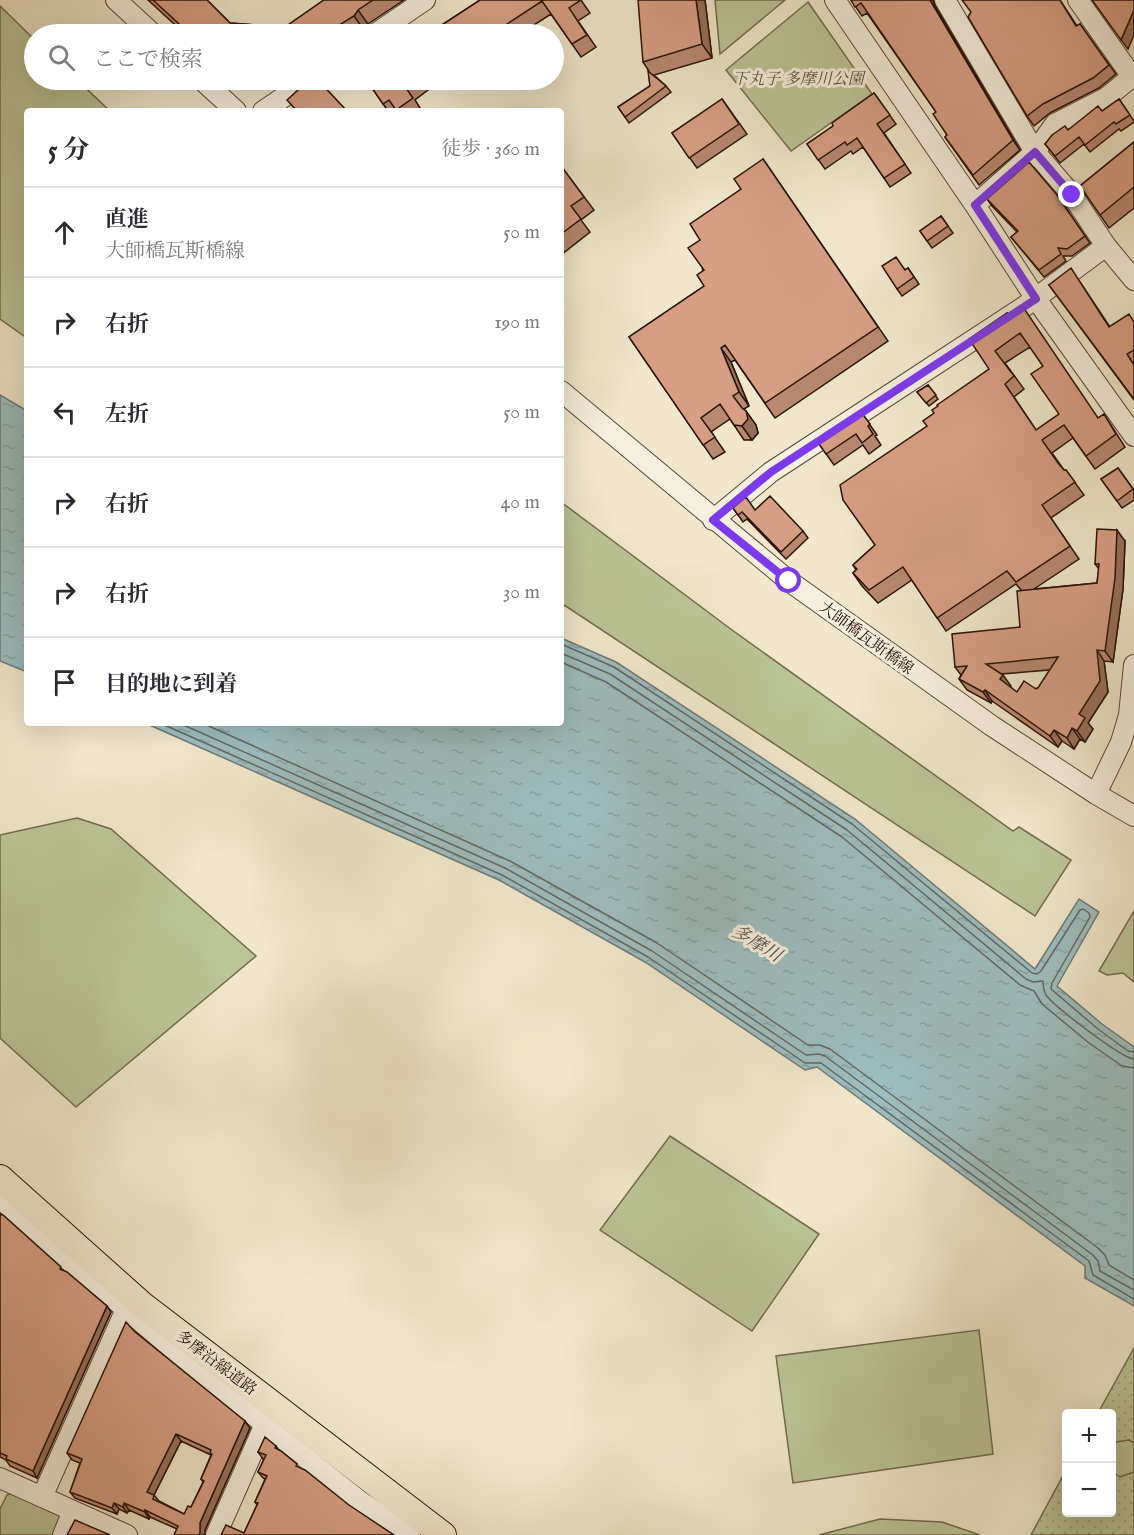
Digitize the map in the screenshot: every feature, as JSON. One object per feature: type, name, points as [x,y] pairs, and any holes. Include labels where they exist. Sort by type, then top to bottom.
[{"type":"main road","name":"多摩沿線道路","points":[[1,1194],[443,1535]]},
{"type":"street","points":[[116,0],[142,24]]},
{"type":"street","points":[[390,24],[425,0]]},
{"type":"street","points":[[835,0],[975,205],[1036,299],[1134,436]]},
{"type":"street","points":[[945,0],[1035,152],[1072,195],[1106,246],[1134,280]]},
{"type":"street","points":[[975,205],[1035,152],[1055,124],[1106,98],[1133,76],[1078,0]]},
{"type":"street","points":[[213,90],[233,108]]},
{"type":"street","points":[[267,108],[294,90]]},
{"type":"street","points":[[1072,195],[1090,180]]},
{"type":"street","points":[[713,520],[771,472],[1036,299],[1106,246]]},
{"type":"street","name":"大師橋瓦斯橋線","points":[[564,395],[789,581],[992,726],[1134,816]]},
{"type":"street","points":[[1096,794],[1121,742],[1129,714],[1134,665]]},
{"type":"street","points":[[1,1194],[29,1227],[126,1309],[360,1501],[409,1535]]},
{"type":"street","points":[[42,1497],[126,1309]]},
{"type":"street","points":[[216,1535],[265,1424]]},
{"type":"street","points":[[2,1484],[42,1497],[127,1535]]},
{"type":"street","points":[[63,1535],[73,1511]]},
{"type":"green space","points":[[715,0],[785,0],[720,54]]},
{"type":"green space","name":"下丸子 多摩川公園","points":[[808,2],[872,94],[791,151],[726,70]]},
{"type":"green space","points":[[0,6],[24,29],[24,90],[88,90],[107,108],[24,108],[24,336],[0,319]]},
{"type":"green space","points":[[564,504],[732,630],[1013,831],[1019,827],[1071,860],[1035,916],[564,605]]},
{"type":"green space","points":[[77,818],[111,829],[256,956],[76,1107],[0,1038],[0,835]]},
{"type":"green space","points":[[1134,911],[1134,982],[1123,973],[1107,975],[1099,971]]},
{"type":"green space","points":[[670,1136],[819,1234],[752,1331],[600,1230]]},
{"type":"green space","points":[[979,1330],[993,1454],[793,1483],[776,1356]]},
{"type":"green space","points":[[1134,1348],[1134,1535],[1031,1535],[1062,1477],[1062,1517],[1116,1517],[1116,1409],[1100,1409]]},
{"type":"green space","points":[[1129,1440],[1134,1443],[1134,1472],[1120,1477],[1116,1474],[1116,1442]]},
{"type":"green space","points":[[15,1491],[63,1515],[58,1535],[0,1535],[0,1509],[7,1495]]},
{"type":"green space","points":[[880,1519],[942,1522],[980,1535],[819,1535]]},
{"type":"water","points":[[0,395],[24,409],[24,671],[0,661]]},
{"type":"water","name":"多摩川","points":[[564,639],[616,662],[855,819],[1035,969],[1079,899],[1099,912],[1057,986],[1102,1024],[1134,1047],[1134,1306],[1085,1278],[1085,1266],[817,1067],[805,1070],[645,962],[499,880],[152,726],[564,726]]},
{"type":"building","points":[[153,0],[207,0],[230,23],[244,24],[179,24]]},
{"type":"building","points":[[324,0],[373,0],[358,10],[354,16],[341,24],[289,24]]},
{"type":"building","points":[[480,0],[581,0],[569,8],[587,35],[572,44],[564,33],[564,24],[558,24],[542,1],[507,24],[443,24]]},
{"type":"building","points":[[638,0],[696,0],[702,44],[643,62]]},
{"type":"building","points":[[851,0],[930,0],[1013,140],[973,175],[945,137],[947,135],[933,114],[936,112],[861,3],[855,7]]},
{"type":"building","points":[[962,0],[1060,0],[1076,26],[1080,24],[1109,65],[1093,78],[1043,104],[1027,116],[968,17],[971,12]]},
{"type":"building","points":[[1092,0],[1134,0],[1134,10],[1121,40]]},
{"type":"building","points":[[648,71],[666,86],[625,117],[618,107],[650,86]]},
{"type":"building","points":[[298,90],[327,90],[344,108],[294,108],[287,100]]},
{"type":"building","points":[[373,90],[407,90],[413,98],[399,108],[395,108],[389,100],[383,104]]},
{"type":"building","points":[[874,93],[890,115],[877,124],[905,164],[884,178],[857,138],[847,145],[845,142],[818,160],[807,144]]},
{"type":"building","points":[[722,99],[739,124],[689,158],[672,133]]},
{"type":"building","points":[[1119,99],[1130,115],[1116,124],[1114,122],[1085,145],[1079,137],[1055,156],[1045,144],[1052,135],[1065,126],[1068,130],[1098,106],[1102,111]]},
{"type":"building","points":[[1134,142],[1134,187],[1100,215],[1080,186]]},
{"type":"building","points":[[763,159],[878,327],[765,403],[725,345],[721,348],[739,392],[733,396],[746,411],[748,419],[742,426],[734,425],[720,404],[701,418],[715,437],[703,445],[629,337],[704,286],[697,275],[704,270],[688,248],[700,240],[690,224],[741,189],[734,179]]},
{"type":"building","points":[[1029,162],[1057,195],[1085,236],[1067,249],[1058,248],[1061,254],[1039,270],[1011,237],[1018,231],[987,199]]},
{"type":"building","points":[[564,170],[584,197],[571,206],[581,219],[564,232]]},
{"type":"building","points":[[941,216],[948,226],[927,241],[920,231]]},
{"type":"building","points":[[896,257],[905,270],[908,268],[914,277],[897,289],[882,266]]},
{"type":"building","points":[[1071,268],[1109,327],[1129,314],[1134,322],[1134,350],[1127,354],[1134,365],[1134,399],[1049,285]]},
{"type":"building","points":[[1023,307],[1098,418],[1104,414],[1116,434],[1086,456],[1064,425],[1042,440],[1075,482],[1042,505],[1070,546],[1016,582],[1007,571],[937,618],[903,567],[869,590],[853,573],[857,569],[853,565],[875,545],[843,500],[840,485],[927,426],[923,421],[934,413],[932,410],[937,405],[989,369],[969,339],[1007,313],[1011,317]],"holes":[[[1020,333],[1043,366],[1031,374],[1059,414],[1036,430],[1005,384],[1014,376],[995,351]]]},
{"type":"building","points":[[928,385],[936,395],[926,403],[917,392]]},
{"type":"building","points":[[861,412],[870,424],[868,426],[873,434],[862,443],[856,434],[826,454],[817,441]]},
{"type":"building","points":[[1118,468],[1133,489],[1117,501],[1101,479]]},
{"type":"building","points":[[770,496],[803,531],[781,552],[742,512],[738,515],[733,508],[746,497],[755,510]]},
{"type":"building","points":[[1097,529],[1117,530],[1115,578],[1105,651],[1097,650],[1100,681],[1079,714],[1085,718],[1077,731],[1072,728],[1067,738],[1054,730],[1050,736],[985,690],[983,692],[959,679],[967,666],[955,667],[952,634],[1020,627],[1017,591],[1097,583],[1099,564],[1095,564]],"holes":[[[1058,657],[1038,688],[1024,681],[1017,692],[1000,679],[1003,675],[986,664]]]},
{"type":"building","points":[[0,1214],[61,1267],[60,1269],[67,1272],[107,1306],[33,1471],[6,1459],[7,1456],[0,1453]]},
{"type":"building","points":[[126,1322],[134,1331],[245,1421],[200,1523],[199,1535],[174,1535],[178,1526],[145,1510],[145,1512],[124,1503],[123,1507],[114,1503],[112,1508],[70,1492],[82,1459],[67,1453]],"holes":[[[176,1434],[211,1450],[212,1454],[201,1479],[204,1481],[191,1507],[188,1506],[184,1514],[153,1499],[154,1495],[147,1492]]]},
{"type":"building","points":[[265,1437],[276,1446],[275,1448],[297,1464],[296,1466],[305,1470],[349,1505],[394,1535],[221,1535],[226,1525],[244,1533],[258,1503],[255,1502],[267,1476],[258,1472],[266,1455],[258,1452]]},
{"type":"building","points":[[75,1520],[110,1535],[67,1535]]},
{"type":"route","points":[[789,581],[713,520],[771,472],[1036,299],[975,205],[1035,152],[1072,195]]}]
